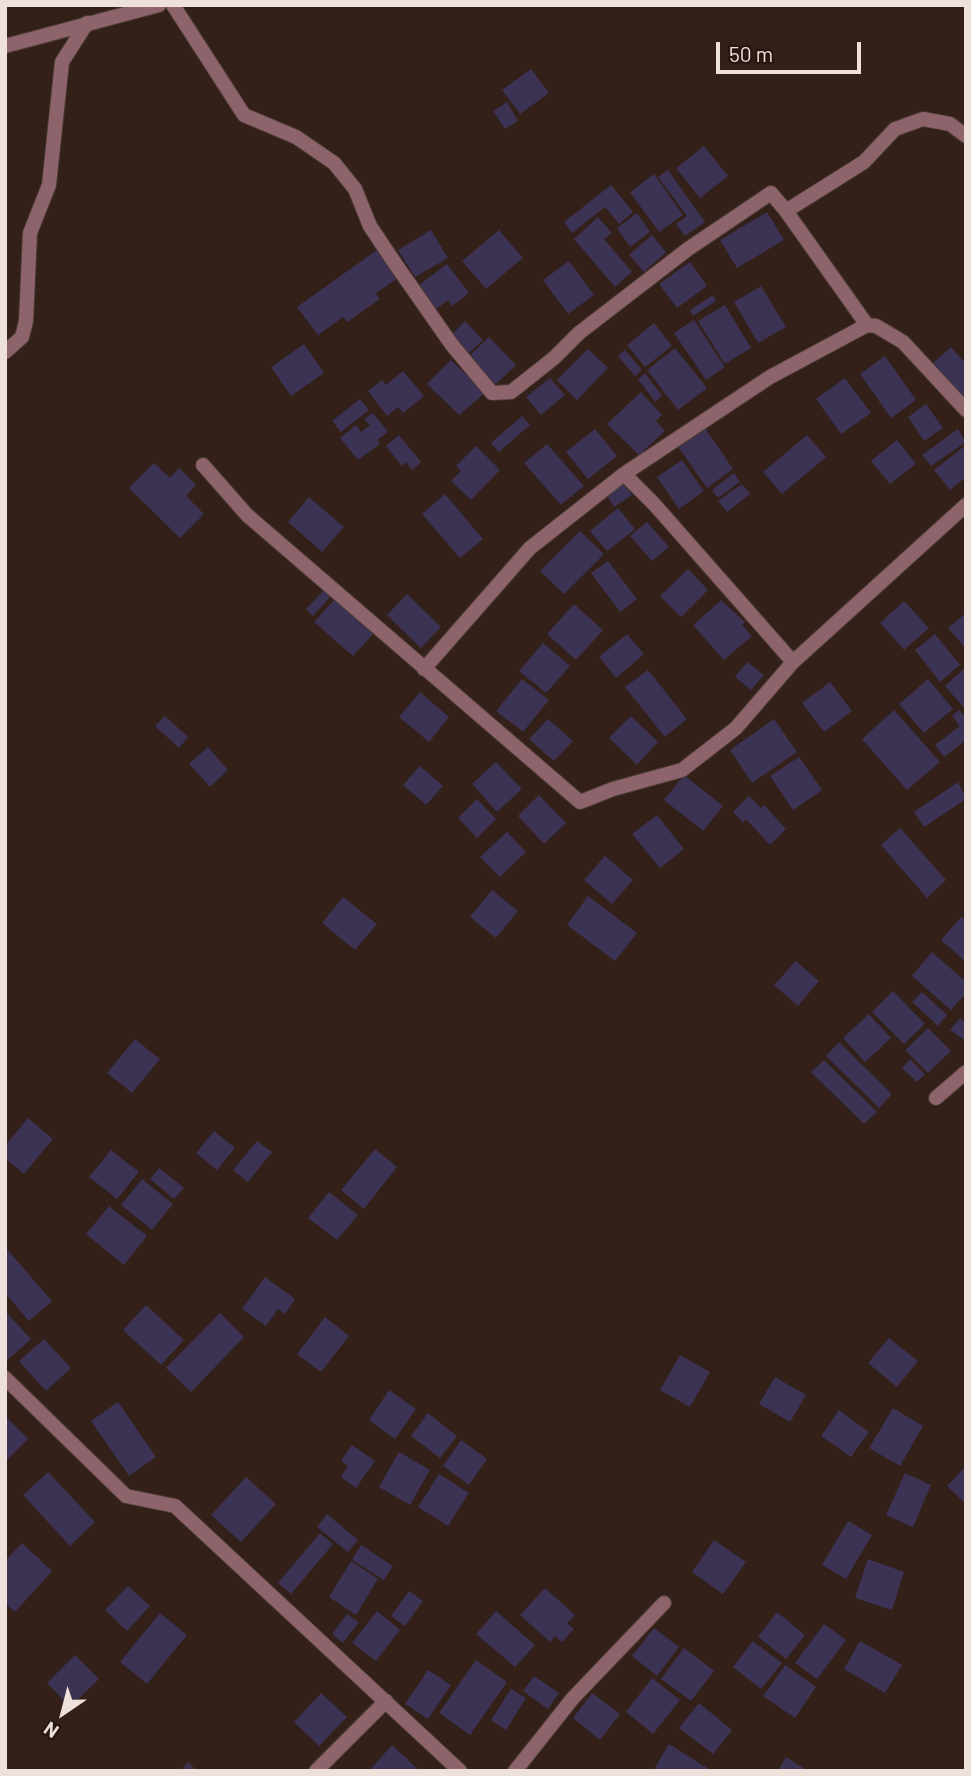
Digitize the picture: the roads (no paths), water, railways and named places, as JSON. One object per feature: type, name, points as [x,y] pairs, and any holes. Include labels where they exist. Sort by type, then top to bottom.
[{"type":"street","points":[[5,46],[159,5]]},
{"type":"street","points":[[173,5],[244,115],[296,137],[334,163],[355,188],[370,226],[394,262],[452,345],[492,393],[512,392],[554,358],[579,333],[688,249],[771,193],[867,325]]},
{"type":"street","points":[[5,352],[22,337],[26,321],[30,233],[50,185],[62,62],[87,23]]},
{"type":"street","points":[[786,211],[864,162],[895,129],[923,119],[950,124],[966,136]]},
{"type":"street","points":[[424,669],[530,548],[624,474],[770,377],[867,325],[876,326],[903,342],[966,410]]},
{"type":"street","points":[[203,465],[247,515],[580,802],[613,789],[682,770],[736,728],[793,662],[966,506]]},
{"type":"street","points":[[624,474],[654,504],[793,662]]},
{"type":"street","points":[[936,1098],[966,1072]]},
{"type":"street","points":[[5,1378],[126,1496],[175,1506],[460,1771]]},
{"type":"street","points":[[516,1771],[573,1698],[664,1603]]},
{"type":"street","points":[[316,1771],[386,1702]]}]
